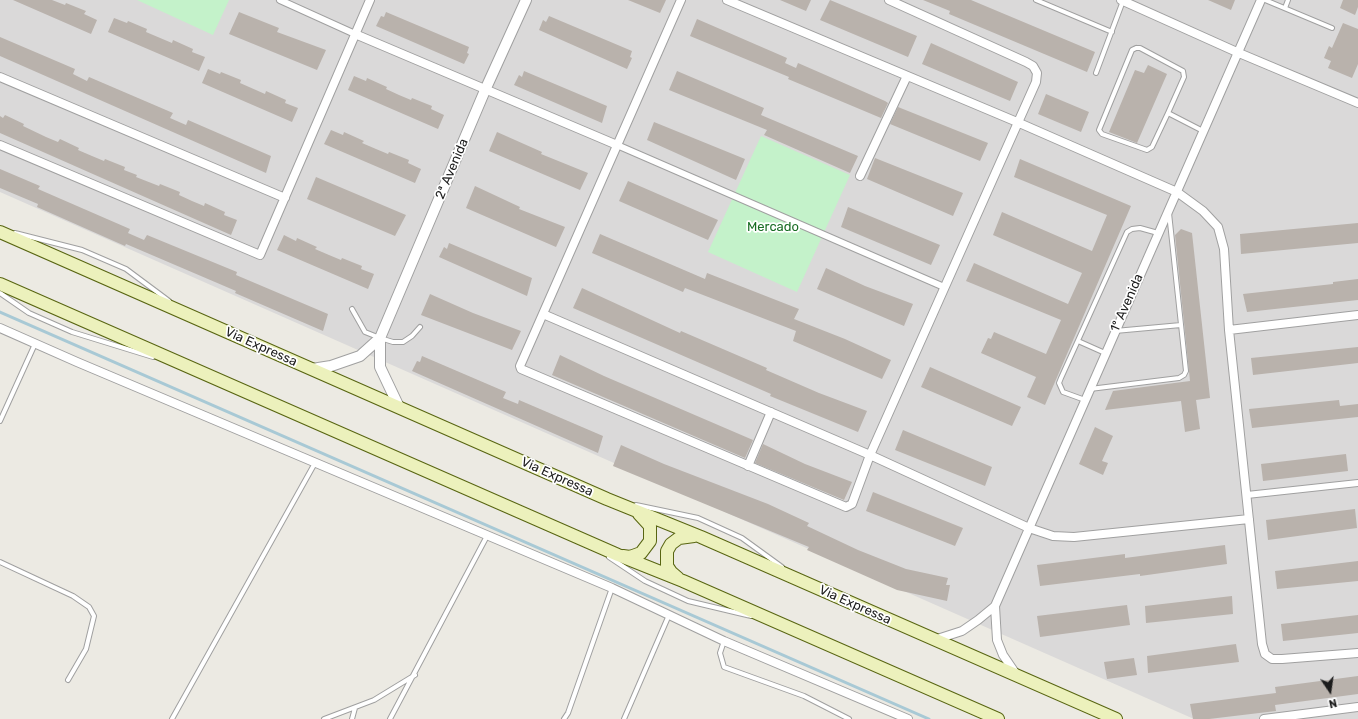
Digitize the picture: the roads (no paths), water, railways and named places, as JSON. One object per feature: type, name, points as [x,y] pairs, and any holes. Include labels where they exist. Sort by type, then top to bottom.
[{"type":"main road","name":"Via Expressa","points":[[0,232],[607,499],[701,538],[1116,719]]},
{"type":"main road","points":[[0,284],[587,542],[683,581],[998,719]]},
{"type":"main road","points":[[618,555],[630,557],[637,555],[646,548],[650,541],[650,526],[643,516],[636,511]]},
{"type":"main road","points":[[683,581],[673,575],[669,569],[666,562],[667,551],[671,544],[679,538],[690,535],[701,538]]},
{"type":"street","points":[[280,0],[355,34],[486,88],[944,287]]},
{"type":"street","points":[[0,145],[258,255],[262,254],[370,0]]},
{"type":"street","name":"2ª Avenida","points":[[380,338],[486,88],[526,0]]},
{"type":"street","points":[[681,0],[520,366],[522,370],[846,507],[852,504],[870,455],[1036,82],[1036,73],[1033,66],[889,0]]},
{"type":"street","points":[[727,0],[1017,122],[1177,192],[1203,211],[1218,227],[1224,249],[1229,330],[1262,644],[1265,654],[1272,659],[1282,659],[1358,653]]},
{"type":"street","points":[[1122,0],[1240,53],[1358,103]]},
{"type":"street","name":"1º Avenida","points":[[994,606],[1158,233],[1240,53],[1262,0]]},
{"type":"street","points":[[860,176],[906,76]]},
{"type":"street","points":[[0,77],[285,198]]},
{"type":"street","points":[[543,314],[870,455],[1029,528],[1053,536],[1074,537],[1249,519]]},
{"type":"street","points":[[1229,330],[1358,315]]},
{"type":"street","points":[[0,328],[612,588],[724,641],[908,719]]},
{"type":"street","points":[[312,369],[331,366],[360,356],[380,338]]},
{"type":"street","points":[[380,338],[380,366],[399,407]]},
{"type":"street","points":[[748,466],[771,412]]},
{"type":"street","points":[[1247,495],[1358,483]]},
{"type":"street","points":[[934,640],[962,631],[994,606]]},
{"type":"street","points":[[994,606],[997,640],[1003,655],[1018,676]]},
{"type":"street","points":[[1264,719],[1358,707]]},
{"type":"lane","points":[[1036,0],[1112,32]]},
{"type":"lane","points":[[1096,73],[1112,32],[1122,0]]},
{"type":"lane","points":[[1266,0],[1332,28]]},
{"type":"lane","points":[[1285,8],[1288,0]]},
{"type":"lane","points":[[1140,48],[1183,71],[1184,77],[1168,113],[1152,147],[1147,150],[1102,134],[1099,130],[1132,50],[1140,48]]},
{"type":"lane","points":[[1168,113],[1204,132]]},
{"type":"lane","points":[[1090,389],[1179,378],[1184,375],[1186,371],[1169,211]]},
{"type":"lane","points":[[1085,400],[1063,392],[1060,383],[1078,341],[1127,232],[1132,229],[1140,228],[1158,233]]},
{"type":"lane","points":[[0,229],[82,250],[126,269],[187,314]]},
{"type":"lane","points":[[0,293],[29,313],[72,332],[199,371]]},
{"type":"lane","points":[[352,309],[365,332],[393,342],[403,342],[412,336],[420,327]]},
{"type":"lane","points":[[1115,331],[1181,325]]},
{"type":"lane","points":[[1078,341],[1105,353]]},
{"type":"lane","points":[[0,421],[35,343]]},
{"type":"lane","points":[[172,719],[315,463]]},
{"type":"lane","points":[[607,499],[698,518],[742,538],[802,582]]},
{"type":"lane","points":[[390,719],[415,675],[487,535]]},
{"type":"lane","points":[[587,542],[645,581],[688,601],[779,623]]},
{"type":"lane","points":[[0,562],[73,596],[89,607],[94,616],[86,649],[68,680]]},
{"type":"lane","points":[[564,719],[568,713],[612,588]]},
{"type":"lane","points":[[624,719],[669,615]]},
{"type":"lane","points":[[724,641],[720,653],[724,667],[804,696],[849,719]]},
{"type":"lane","points":[[324,719],[374,700],[415,675]]},
{"type":"lane","points":[[352,719],[355,708]]},
{"type":"waterway","points":[[0,312],[929,719]]},
{"type":"park label","name":"Mercado","points":[[773,227]]}]
